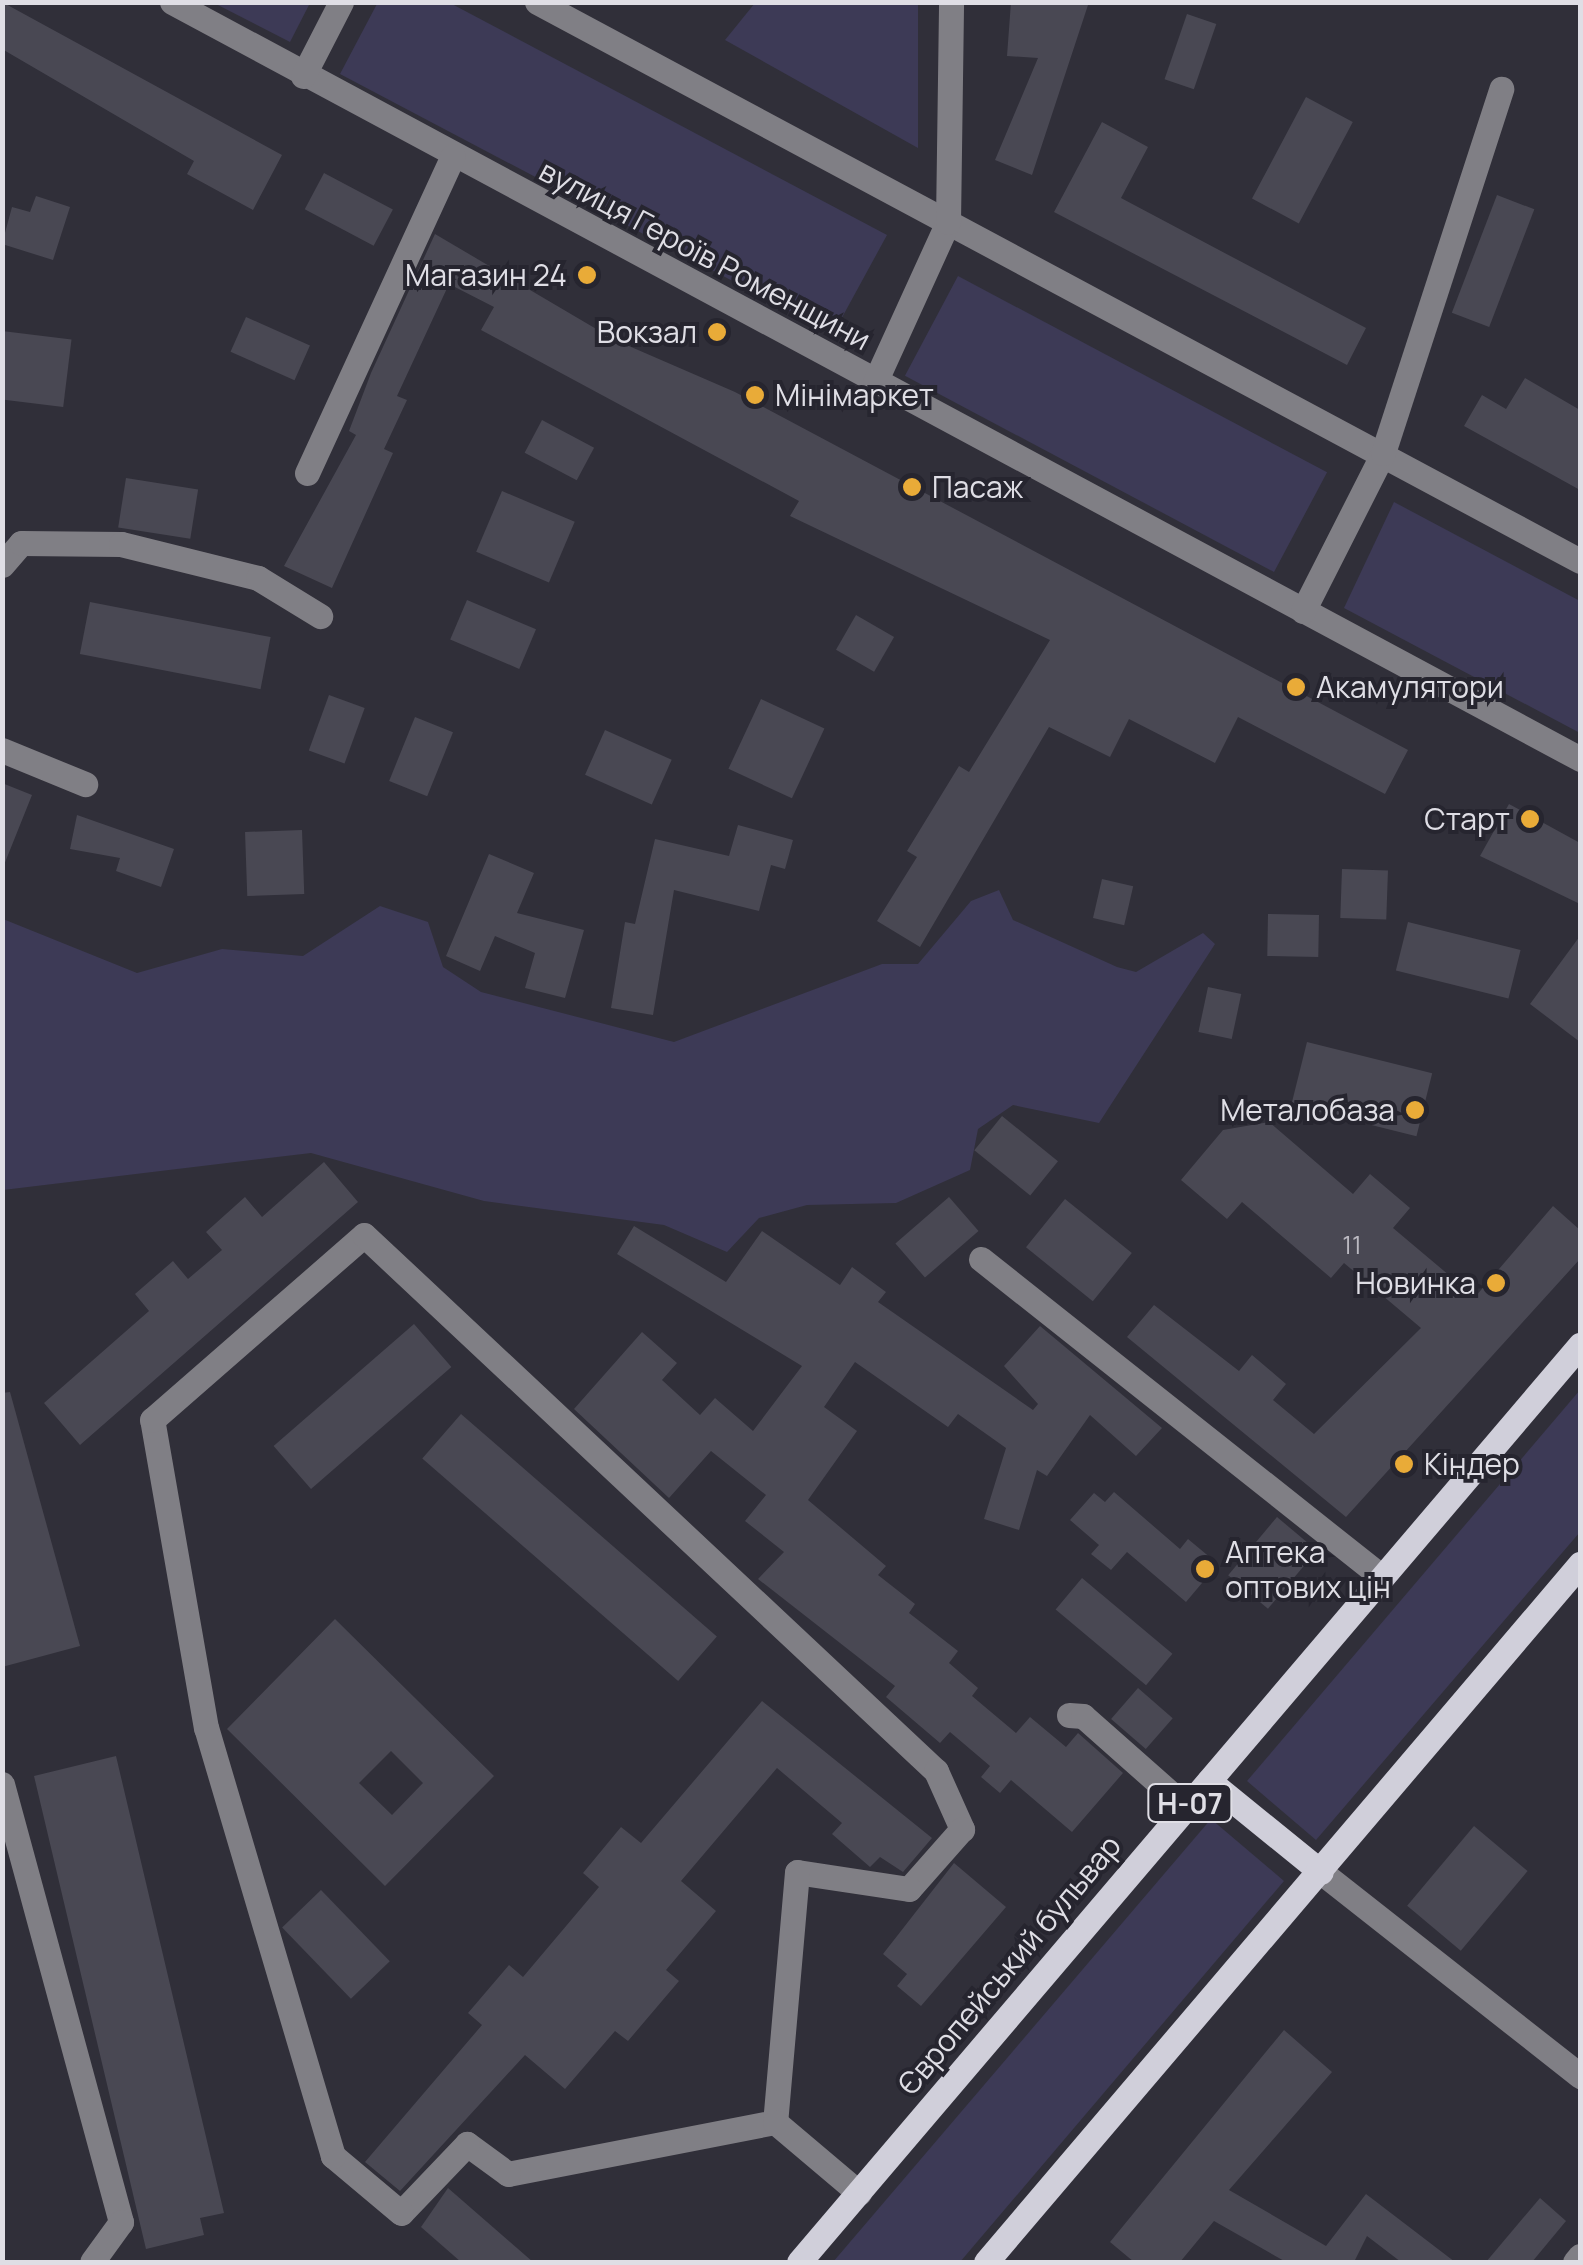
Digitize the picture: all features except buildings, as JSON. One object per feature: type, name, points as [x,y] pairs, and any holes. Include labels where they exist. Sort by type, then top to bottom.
[{"type":"main road","name":"Європейський бульвар","points":[[799,2262],[1580,1345]]},
{"type":"main road","points":[[986,2262],[1580,1564]]},
{"type":"main road","points":[[1208,1781],[1320,1872]]},
{"type":"street","name":"вулиця Героїв Роменщини","points":[[172,2],[303,76],[1580,759]]},
{"type":"street","points":[[303,76],[341,2]]},
{"type":"street","points":[[536,2],[1580,561]]},
{"type":"street","points":[[876,382],[948,222],[951,2]]},
{"type":"street","points":[[1303,611],[1383,453],[1502,89]]},
{"type":"street","points":[[306,472],[453,156]]},
{"type":"street","points":[[2,565],[21,543],[120,544],[258,578],[320,616]]},
{"type":"street","points":[[2,750],[85,784]]},
{"type":"street","points":[[364,1234],[936,1771],[962,1829],[910,1889],[797,1872],[775,2122],[508,2174],[468,2144],[401,2214],[333,2156],[206,1728],[152,1420],[364,1234]]},
{"type":"street","points":[[981,1259],[1382,1577]]},
{"type":"street","points":[[1068,1716],[1083,1716],[1186,1807]]},
{"type":"street","points":[[2,1784],[121,2222],[92,2262]]},
{"type":"street","points":[[1320,1872],[1580,2076]]},
{"type":"street","points":[[775,2122],[858,2192]]},
{"type":"street","points":[[1576,2262],[1580,2256]]},
{"type":"shaded area","points":[[310,2],[290,42],[214,3]]},
{"type":"shaded area","points":[[378,2],[450,3],[887,235],[833,334],[340,74]]},
{"type":"shaded area","points":[[755,3],[918,3],[918,148],[725,40]]},
{"type":"shaded area","points":[[958,276],[1327,472],[1274,572],[905,376]]},
{"type":"shaded area","points":[[1394,502],[1580,601],[1580,733],[1344,608]]},
{"type":"shaded area","points":[[999,890],[1013,920],[1136,972],[1203,933],[1215,944],[1099,1123],[1013,1105],[978,1129],[970,1170],[896,1203],[807,1205],[759,1218],[727,1252],[664,1225],[484,1201],[311,1153],[3,1190],[3,919],[137,973],[222,949],[303,956],[380,906],[428,922],[443,967],[481,992],[674,1042],[882,964],[918,964],[971,901]]},
{"type":"shaded area","points":[[1580,1390],[1580,1532],[1316,1840],[1247,1781]]},
{"type":"shaded area","points":[[1211,1819],[1284,1881],[960,2262],[833,2262]]},
{"type":"place","name":"Магазин 24","points":[[587,275]]},
{"type":"place","name":"Вокзал","points":[[717,332]]},
{"type":"place","name":"Мінімаркет","points":[[755,395]]},
{"type":"place","name":"Пасаж","points":[[912,487]]},
{"type":"place","name":"Акамулятори","points":[[1296,687]]},
{"type":"place","name":"Старт","points":[[1530,819]]},
{"type":"place","name":"Металобаза","points":[[1415,1110]]},
{"type":"place","name":"Новинка","points":[[1496,1283]]},
{"type":"place","name":"Кіндер","points":[[1404,1464]]},
{"type":"place","name":"Аптека оптових цін","points":[[1205,1569]]}]
